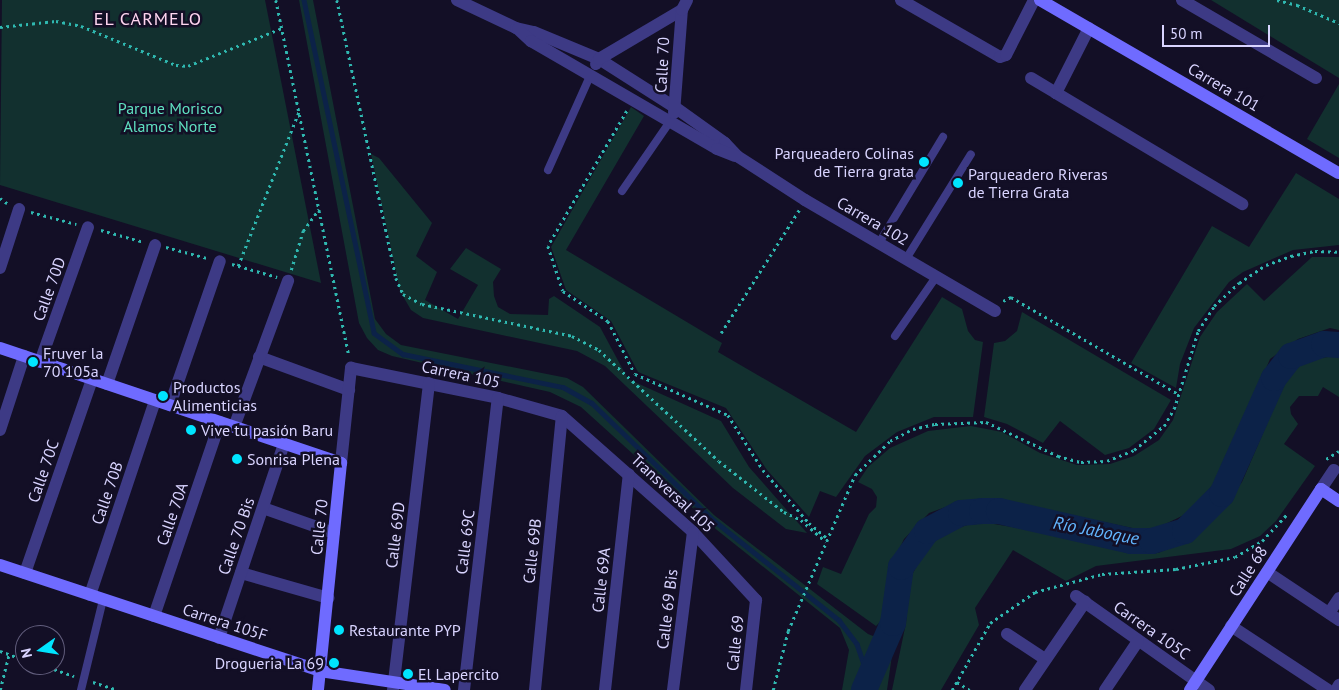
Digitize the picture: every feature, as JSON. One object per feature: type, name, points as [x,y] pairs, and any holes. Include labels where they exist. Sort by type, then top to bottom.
[{"type":"street","name":"Carrera 102","points":[[457,0],[516,28],[534,32],[599,59],[676,108],[725,143],[738,156],[805,200],[993,310]]},
{"type":"street","points":[[901,0],[1000,56],[1006,55],[1034,0]]},
{"type":"street","name":"Carrera 101","points":[[1040,0],[1339,173]]},
{"type":"street","points":[[1182,0],[1316,78]]},
{"type":"street","name":"Calle 70","points":[[599,59],[684,5]]},
{"type":"street","name":"Calle 70","points":[[671,120],[676,108],[684,5]]},
{"type":"street","name":"Carrera 102","points":[[516,28],[531,41],[671,120],[717,149],[738,156]]},
{"type":"street","points":[[1056,92],[1089,28]]},
{"type":"street","points":[[591,74],[599,59]]},
{"type":"street","points":[[1032,78],[1242,204]]},
{"type":"street","points":[[0,268],[19,209]]},
{"type":"street","name":"Calle 70D","points":[[40,362],[88,227]]},
{"type":"street","points":[[107,384],[155,244]]},
{"type":"street","points":[[170,406],[220,261]]},
{"type":"street","points":[[234,427],[288,281]]},
{"type":"street","points":[[0,348],[342,464]]},
{"type":"street","points":[[0,430],[24,356]]},
{"type":"street","points":[[259,357],[349,390]]},
{"type":"street","name":"Calle 70","points":[[318,690],[351,368]]},
{"type":"street","name":"Carrera 105","points":[[351,368],[498,398],[562,416]]},
{"type":"street","name":"Calle 70C","points":[[25,573],[92,379]]},
{"type":"street","name":"Calle 69D","points":[[394,686],[429,383]]},
{"type":"street","name":"Calle 69C","points":[[464,690],[498,398]]},
{"type":"street","name":"Calle 70B","points":[[90,595],[155,401]]},
{"type":"street","name":"Transversal 105","points":[[562,416],[693,532],[756,600]]},
{"type":"street","name":"Calle 69B","points":[[535,690],[562,416]]},
{"type":"street","name":"Calle 70A","points":[[154,616],[220,422]]},
{"type":"street","name":"Calle 70 Bis","points":[[219,638],[284,444]]},
{"type":"street","name":"Calle 68","points":[[1193,686],[1334,470]]},
{"type":"street","name":"Calle 69A","points":[[605,690],[629,474]]},
{"type":"street","points":[[1321,489],[1339,501]]},
{"type":"street","points":[[263,508],[334,533]]},
{"type":"street","name":"Calle 69 Bis","points":[[673,690],[693,532]]},
{"type":"street","name":"Carrera 105F","points":[[0,565],[320,671],[394,686],[445,690]]},
{"type":"street","points":[[1267,572],[1334,616],[1339,598]]},
{"type":"street","points":[[241,573],[328,598]]},
{"type":"street","name":"Carrera 105C","points":[[1045,659],[1080,599],[1138,640],[1193,686],[1209,690]]},
{"type":"street","name":"Calle 69","points":[[746,690],[756,600]]},
{"type":"street","points":[[1231,626],[1328,690]]},
{"type":"street","points":[[1008,634],[1045,659],[1025,690]]},
{"type":"street","points":[[1105,690],[1138,640]]},
{"type":"street","points":[[1336,690],[1339,685]]},
{"type":"lane","points":[[548,170],[591,74]]},
{"type":"lane","points":[[622,190],[671,120]]},
{"type":"lane","points":[[879,244],[943,137]]},
{"type":"lane","points":[[906,259],[971,154]]},
{"type":"lane","points":[[895,336],[936,277]]},
{"type":"lane","points":[[80,690],[104,600]]},
{"type":"path","points":[[276,0],[351,368]]},
{"type":"path","points":[[336,0],[396,278],[404,294],[422,304],[572,336],[599,350],[730,471],[784,512],[801,520],[826,542]]},
{"type":"path","points":[[1277,0],[1297,4],[1339,23]]},
{"type":"path","points":[[0,27],[56,20],[81,26],[144,53],[188,66],[282,28]]},
{"type":"path","points":[[634,99],[548,246],[563,291],[608,321],[635,374],[728,415],[763,470],[809,523],[828,538]]},
{"type":"path","points":[[238,266],[299,111]]},
{"type":"path","points":[[721,333],[805,200]]},
{"type":"path","points":[[288,281],[302,231],[319,209]]},
{"type":"path","points":[[773,690],[788,631],[855,475],[879,449],[913,429],[955,421],[986,422],[1058,456],[1081,462],[1106,461],[1134,450],[1153,438],[1174,409],[1198,331],[1214,306],[1239,283],[1266,265],[1291,256],[1316,251],[1339,252]]},
{"type":"path","points":[[993,310],[1011,297],[1178,395]]},
{"type":"path","points":[[1322,463],[1339,451]]},
{"type":"path","points":[[952,690],[990,623],[1035,592],[1102,574],[1176,569],[1235,557],[1262,541],[1290,509]]},
{"type":"path","points":[[0,651],[15,656]]},
{"type":"path","points":[[0,690],[9,654]]},
{"type":"path","points":[[957,682],[970,690]]},
{"type":"green space","name":"Parque Morisco Alamos Norte","points":[[2,0],[265,0],[321,283],[0,185]]},
{"type":"green space","points":[[299,0],[313,0],[375,319],[386,334],[401,345],[567,378],[583,387],[714,515],[868,634],[873,636],[883,629],[895,575],[906,549],[924,529],[949,516],[999,511],[1138,541],[1160,537],[1187,524],[1218,485],[1274,360],[1291,346],[1323,333],[1339,335],[1339,347],[1327,344],[1292,357],[1275,376],[1226,492],[1202,526],[1184,538],[1155,548],[1133,549],[1083,540],[1136,554],[1158,553],[1187,541],[1214,519],[1242,482],[1287,377],[1299,365],[1317,358],[1339,356],[1339,397],[1323,387],[1318,396],[1299,396],[1290,407],[1291,414],[1298,424],[1284,444],[1315,466],[1276,521],[1260,536],[1231,549],[1096,566],[1066,581],[1013,550],[975,608],[979,625],[941,690],[892,690],[906,623],[909,580],[927,548],[943,534],[967,525],[988,523],[1066,536],[990,520],[962,523],[947,528],[919,548],[904,572],[887,690],[842,690],[849,650],[840,628],[717,530],[581,407],[550,392],[392,356],[378,350],[367,338],[359,323]]},
{"type":"green space","points":[[1211,0],[1339,0],[1339,78]]},
{"type":"green space","points":[[1339,84],[1339,158],[1307,139]]},
{"type":"green space","points":[[631,107],[644,116],[566,250],[722,343],[718,352],[856,432],[942,297],[962,309],[968,331],[975,340],[983,342],[973,417],[934,417],[897,432],[865,456],[836,497],[820,491],[809,517],[767,470],[726,408],[638,372],[611,321],[566,290],[551,247]]},
{"type":"green space","points":[[371,154],[379,158],[432,223],[416,256],[437,272],[425,300],[458,319],[478,285],[450,269],[466,248],[501,269],[493,282],[494,296],[498,307],[510,314],[548,315],[549,299],[554,296],[600,327],[628,379],[721,421],[749,467],[807,533],[786,529],[733,488],[605,366],[577,351],[423,318],[411,310],[400,291]]},
{"type":"green space","points":[[1296,173],[1339,199],[1339,245],[1293,250],[1243,272],[1229,282],[1194,328],[1180,364],[1176,388],[1131,363],[1212,226],[1249,247]]},
{"type":"green space","points":[[1312,257],[1339,257],[1339,330],[1330,328],[1298,339],[1270,359],[1220,477],[1186,514],[1157,528],[1137,529],[1000,500],[965,500],[929,513],[904,539],[893,562],[882,620],[876,626],[817,584],[823,567],[841,574],[869,514],[876,507],[877,497],[872,489],[858,482],[868,467],[890,448],[928,431],[971,426],[1002,432],[1040,453],[1077,465],[1110,464],[1134,456],[1159,440],[1173,420],[1200,337],[1217,312],[1247,284],[1264,301]]},
{"type":"green space","points":[[1022,312],[1171,400],[1154,429],[1129,448],[1105,455],[1060,421],[1043,443],[1007,424],[984,417],[994,343],[1005,341],[1017,331]]},
{"type":"waterway","points":[[304,0],[374,333],[403,354],[563,387],[592,403],[711,518],[839,620],[857,644],[868,676]]},
{"type":"waterway","name":"Río Jaboque","points":[[864,690],[893,623],[901,567],[927,531],[961,513],[982,511],[999,511],[1131,541],[1152,541],[1185,531],[1222,494],[1274,378],[1291,356],[1324,344],[1339,345]]},
{"type":"place","name":"Parqueadero Colinas de Tierra grata","points":[[924,162]]},
{"type":"place","name":"Parqueadero Riveras de Tierra Grata","points":[[958,183]]},
{"type":"place","name":"Fruver la 70 105a","points":[[33,362]]},
{"type":"place","name":"Productos Alimenticias","points":[[163,396]]},
{"type":"place","name":"Vive tu pasión Baru","points":[[191,430]]},
{"type":"place","name":"Sonrisa Plena","points":[[237,459]]},
{"type":"place","name":"Restaurante PYP","points":[[339,630]]},
{"type":"place","name":"Drogueria La 69","points":[[334,663]]},
{"type":"place","name":"El Lapercito","points":[[408,674]]},
{"type":"district","name":"EL CARMELO","points":[[148,19]]}]
